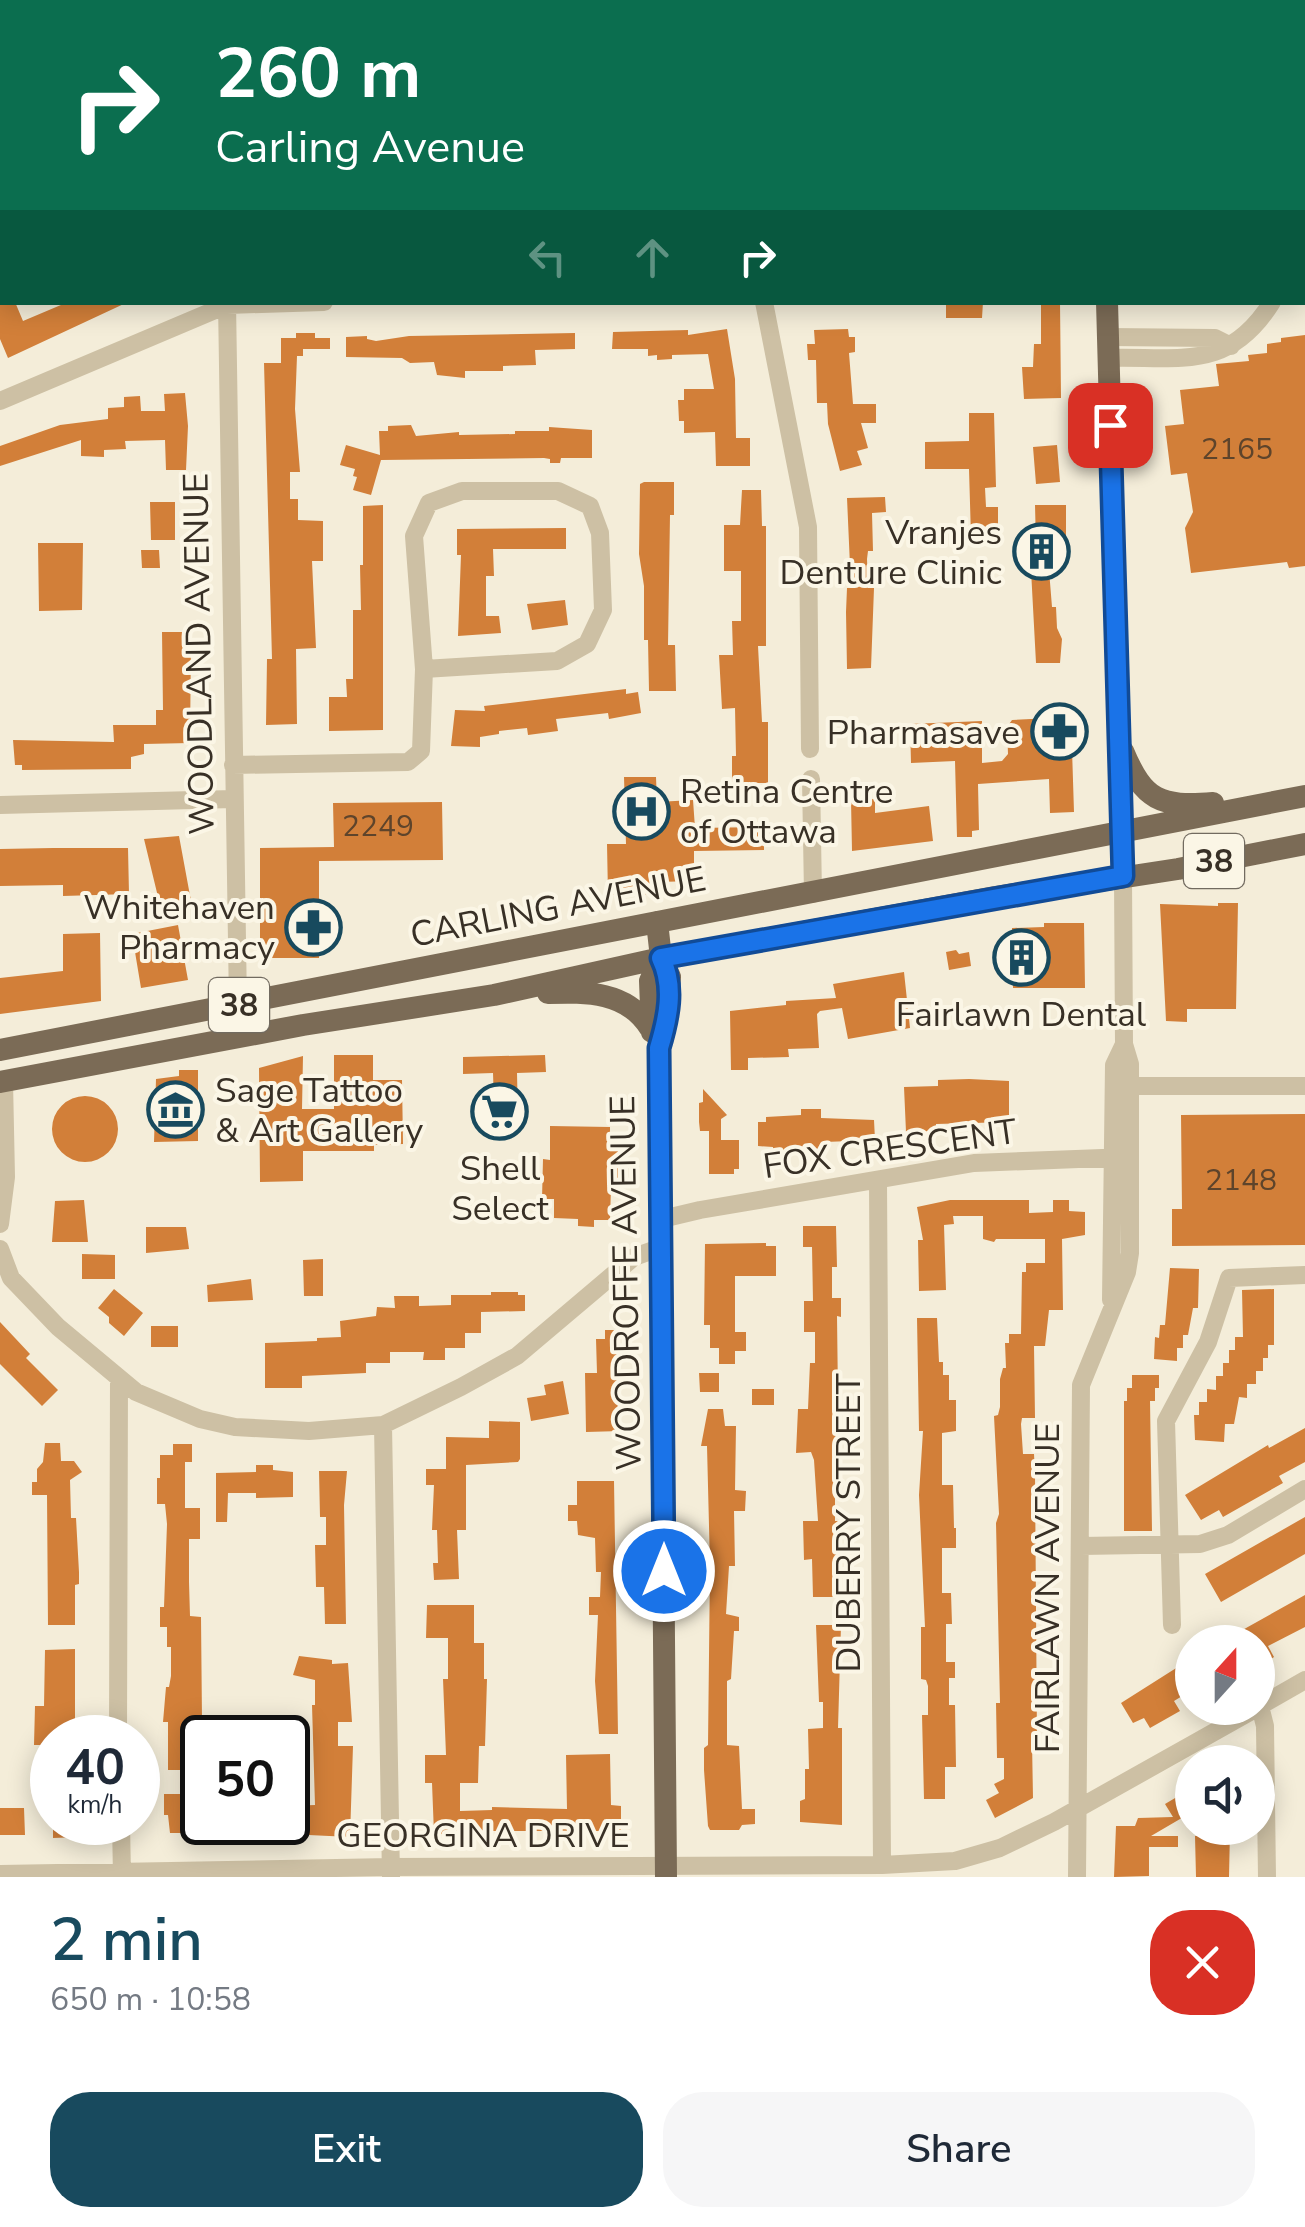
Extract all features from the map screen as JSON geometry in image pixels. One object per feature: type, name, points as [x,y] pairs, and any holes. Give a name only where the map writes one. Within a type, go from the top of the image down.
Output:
[{"type":"main road","points":[[1107,305],[1123,876]]},
{"type":"main road","points":[[1119,743],[1141,787],[1165,802],[1186,805],[1302,796]]},
{"type":"main road","name":"CARLING AVENUE","points":[[0,1050],[1302,796]]},
{"type":"main road","name":"CARLING AVENUE","points":[[2,1081],[494,994],[661,958],[1305,844]]},
{"type":"main road","name":"WOODROFFE AVENUE","points":[[657,922],[661,958],[670,977],[666,1025],[654,1038],[662,1220],[666,1872]]},
{"type":"main road","points":[[494,994],[607,996],[627,1003],[654,1038]]},
{"type":"street","points":[[0,401],[225,305]]},
{"type":"street","name":"WOODLAND AVENUE","points":[[227,305],[238,1005]]},
{"type":"street","points":[[765,305],[808,527],[810,749]]},
{"type":"street","points":[[1108,348],[1202,356],[1220,353],[1250,333],[1270,305]]},
{"type":"street","points":[[232,765],[408,762],[421,751],[424,669],[414,536],[429,504],[462,491],[558,491],[590,506],[600,533],[602,610],[586,644],[557,661],[424,669]]},
{"type":"street","points":[[811,780],[813,894]]},
{"type":"street","points":[[0,805],[233,799]]},
{"type":"street","name":"FAIRLAWN AVENUE","points":[[1077,1877],[1082,1386],[1129,1265],[1120,1158],[1121,1086],[1130,1064],[1124,1044],[1123,876]]},
{"type":"street","points":[[0,1224],[6,1177],[2,1081]]},
{"type":"street","points":[[1121,1086],[1305,1086]]},
{"type":"street","name":"FOX CRESCENT","points":[[662,1220],[974,1162],[1120,1158]]},
{"type":"street","name":"DUBERRY STREET","points":[[878,1181],[882,1865]]},
{"type":"street","points":[[0,1249],[12,1278],[58,1327],[136,1392],[200,1419],[234,1427],[309,1432],[383,1425],[517,1356],[634,1256],[662,1247]]},
{"type":"street","points":[[1172,1625],[1166,1422],[1208,1342],[1225,1284],[1234,1276],[1305,1275]]},
{"type":"street","points":[[118,1715],[119,1379]]},
{"type":"street","points":[[383,1425],[391,1872]]},
{"type":"street","points":[[1081,1546],[1200,1544],[1228,1535],[1305,1489]]},
{"type":"street","name":"GEORGINA DRIVE","points":[[1275,1697],[1305,1680]]},
{"type":"street","name":"GEORGINA DRIVE","points":[[0,1874],[666,1872],[955,1861],[1000,1848],[1225,1725]]},
{"type":"street","points":[[1265,1725],[1266,1877]]},
{"type":"street","points":[[121,1845],[122,1875]]},
{"type":"building","points":[[0,305],[16,305],[23,321],[61,305],[122,305],[8,358],[0,339]]},
{"type":"building","points":[[946,305],[983,305],[982,318],[946,318]]},
{"type":"building","points":[[1041,305],[1060,305],[1061,398],[1024,399],[1022,367],[1033,367],[1034,344],[1041,344]]},
{"type":"building","points":[[727,329],[735,379],[736,438],[750,438],[750,466],[716,466],[715,432],[684,433],[684,421],[679,421],[678,400],[684,400],[684,389],[714,389],[708,354],[672,355],[672,359],[657,360],[657,355],[648,356],[648,349],[612,349],[613,332],[688,330],[688,335]]},
{"type":"building","points":[[848,329],[849,337],[855,337],[855,352],[849,353],[853,404],[876,404],[876,423],[861,423],[868,448],[857,451],[862,465],[840,471],[827,403],[817,403],[816,360],[808,360],[807,344],[815,344],[814,330]]},
{"type":"building","points":[[296,333],[330,338],[330,349],[303,349],[303,356],[297,356],[295,409],[300,472],[290,472],[290,499],[298,499],[298,520],[323,521],[323,561],[312,561],[316,648],[296,649],[297,724],[266,725],[267,659],[272,659],[264,363],[281,363],[281,338],[296,338]]},
{"type":"building","points":[[575,333],[575,349],[535,350],[536,365],[503,366],[503,371],[465,371],[465,378],[437,375],[434,362],[346,357],[346,337],[367,336],[376,341],[409,336]]},
{"type":"building","points":[[1305,335],[1305,566],[1289,568],[1287,562],[1191,573],[1185,528],[1193,512],[1187,473],[1171,475],[1165,426],[1184,424],[1180,390],[1219,386],[1216,364],[1249,361],[1248,355],[1267,353],[1267,344]]},
{"type":"building","points":[[185,393],[186,470],[166,470],[165,440],[125,441],[126,449],[104,450],[104,457],[81,456],[81,440],[0,466],[0,446],[60,425],[108,419],[108,408],[124,407],[124,397],[140,396],[141,411],[165,411],[164,394]]},
{"type":"building","points":[[969,413],[994,413],[996,487],[985,488],[986,507],[998,507],[998,537],[971,537],[969,469],[925,469],[925,442],[969,441]]},
{"type":"building","points":[[411,425],[416,436],[459,432],[515,434],[549,431],[549,427],[592,430],[592,458],[561,458],[560,463],[544,458],[381,460],[371,495],[353,490],[355,469],[340,465],[346,445],[380,455],[379,431],[388,431],[388,426]]},
{"type":"building","points":[[1057,445],[1060,482],[1036,484],[1033,447]]},
{"type":"building","points":[[674,482],[668,645],[675,645],[676,691],[649,691],[639,554],[640,484]]},
{"type":"building","points":[[742,490],[761,490],[762,526],[766,526],[766,646],[758,646],[762,722],[768,722],[768,783],[732,783],[735,708],[722,709],[719,655],[733,655],[732,621],[741,621],[741,571],[724,571],[724,525],[740,525]]},
{"type":"building","points":[[885,497],[886,512],[872,513],[873,551],[868,551],[867,559],[868,588],[874,588],[871,668],[847,669],[847,588],[851,588],[847,498]]},
{"type":"building","points":[[150,502],[175,502],[175,540],[151,540]]},
{"type":"building","points":[[383,505],[383,730],[329,731],[329,697],[347,697],[346,679],[353,679],[353,610],[361,610],[363,506]]},
{"type":"building","points":[[1035,505],[1066,505],[1066,539],[1058,539],[1058,571],[1049,570],[1052,607],[1056,607],[1062,639],[1060,663],[1036,663],[1031,570],[1029,559],[1024,559],[1024,545],[1036,545]]},
{"type":"building","points":[[566,528],[566,549],[493,549],[494,576],[486,576],[486,616],[499,616],[501,633],[458,636],[461,555],[457,555],[457,529]]},
{"type":"building","points":[[38,543],[83,543],[82,610],[39,611]]},
{"type":"building","points":[[141,550],[159,550],[160,568],[142,568]]},
{"type":"building","points":[[565,600],[568,625],[532,630],[527,604]]},
{"type":"building","points":[[162,632],[186,632],[186,640],[191,639],[190,743],[144,744],[144,754],[131,757],[131,769],[22,770],[22,765],[15,765],[13,740],[114,742],[113,725],[156,725],[156,710],[163,710]]},
{"type":"building","points":[[626,689],[626,694],[638,692],[641,713],[609,719],[608,713],[556,719],[558,731],[528,735],[527,728],[499,731],[480,737],[480,747],[451,746],[455,710],[485,711],[484,706]]},
{"type":"building","points":[[1071,717],[1074,812],[1050,813],[1049,779],[978,784],[979,830],[972,831],[972,837],[957,837],[955,761],[911,763],[910,724],[982,721],[982,763],[1002,761],[1008,754],[1007,727],[1012,720]]},
{"type":"building","points":[[624,777],[656,777],[657,802],[693,800],[695,828],[764,827],[764,850],[694,851],[694,881],[659,882],[660,894],[608,895],[607,844],[626,844]]},
{"type":"building","points":[[875,799],[875,813],[929,806],[933,841],[852,851],[851,800]]},
{"type":"building","points":[[442,802],[443,860],[319,861],[319,958],[260,958],[260,848],[334,847],[333,803]]},
{"type":"building","points":[[179,836],[191,901],[159,901],[144,839]]},
{"type":"building","points":[[128,848],[129,894],[63,896],[63,885],[0,886],[0,849]]},
{"type":"building","points":[[1238,903],[1236,1009],[1187,1009],[1187,1022],[1166,1021],[1160,904]]},
{"type":"building","points":[[1044,923],[1084,923],[1085,988],[1013,988],[1012,928],[1044,927]]},
{"type":"building","points":[[178,925],[188,980],[141,988],[132,934]]},
{"type":"building","points":[[100,933],[101,1001],[0,1014],[0,978],[63,971],[63,934]]},
{"type":"building","points":[[956,950],[959,954],[969,952],[971,966],[949,970],[946,952]]},
{"type":"building","points":[[904,972],[910,1028],[848,1039],[842,1008],[820,1011],[819,1048],[788,1049],[789,1057],[748,1058],[748,1070],[731,1070],[730,1011],[786,1005],[786,1001],[836,998],[833,984]]},
{"type":"building","points":[[334,1055],[373,1055],[373,1080],[402,1080],[403,1144],[374,1145],[374,1151],[303,1151],[303,1181],[260,1182],[259,1068],[303,1056],[302,1109],[334,1109]]},
{"type":"building","points":[[545,1055],[546,1072],[517,1073],[518,1120],[483,1122],[483,1104],[494,1103],[493,1073],[463,1074],[463,1057]]},
{"type":"building","name":"Sage Tattoo & Art Gallery","points":[[179,1070],[198,1070],[198,1141],[154,1142],[156,1079],[179,1076]]},
{"type":"building","points":[[938,1080],[1009,1081],[1009,1122],[936,1124],[936,1131],[906,1132],[904,1087],[938,1086]]},
{"type":"building","points":[[703,1089],[727,1115],[721,1119],[721,1140],[739,1140],[739,1169],[734,1169],[734,1174],[709,1174],[709,1131],[700,1131],[699,1122]]},
{"type":"building","points":[[85,1096],[98,1098],[108,1106],[116,1116],[116,1142],[108,1152],[98,1160],[85,1162],[72,1160],[62,1152],[54,1142],[52,1129],[54,1116],[62,1106],[72,1098]]},
{"type":"building","points":[[801,1109],[821,1109],[821,1118],[874,1120],[875,1140],[825,1142],[825,1150],[790,1150],[790,1157],[773,1157],[773,1147],[758,1146],[758,1122],[766,1122],[766,1117],[801,1115]]},
{"type":"building","points":[[1305,1114],[1305,1245],[1172,1246],[1172,1209],[1182,1209],[1181,1115]]},
{"type":"building","points":[[550,1126],[610,1127],[610,1150],[618,1150],[618,1187],[611,1187],[610,1220],[594,1220],[594,1227],[578,1226],[578,1219],[554,1218],[554,1199],[542,1199],[543,1159],[550,1160]]},
{"type":"building","points":[[84,1200],[88,1242],[52,1242],[55,1201]]},
{"type":"building","points":[[950,1200],[1029,1200],[1029,1213],[1053,1212],[1053,1200],[1069,1200],[1069,1211],[1085,1212],[1085,1235],[1062,1239],[1063,1310],[1049,1310],[1045,1346],[1034,1346],[1035,1418],[1022,1418],[1021,1424],[1023,1454],[1034,1454],[1035,1474],[1037,1741],[1032,1741],[1033,1798],[995,1818],[986,1800],[999,1793],[994,1784],[1004,1779],[1004,1758],[997,1758],[999,1514],[994,1416],[1000,1407],[1000,1379],[1006,1368],[1005,1343],[1009,1343],[1009,1334],[1021,1334],[1022,1272],[1026,1272],[1026,1263],[1045,1263],[1045,1239],[994,1242],[983,1239],[983,1216],[953,1216],[954,1224],[944,1225],[946,1290],[919,1291],[918,1240],[923,1240],[917,1207]]},
{"type":"building","points":[[803,1226],[836,1226],[837,1267],[832,1267],[832,1298],[841,1298],[841,1317],[837,1316],[839,1478],[835,1478],[840,1597],[813,1597],[812,1559],[804,1560],[803,1521],[818,1521],[814,1460],[811,1452],[796,1453],[798,1409],[808,1409],[810,1363],[815,1363],[815,1332],[804,1332],[804,1301],[813,1301],[812,1247],[803,1247]]},
{"type":"building","points":[[146,1227],[186,1227],[189,1249],[146,1253]]},
{"type":"building","points":[[705,1244],[776,1246],[776,1276],[735,1276],[735,1332],[746,1332],[746,1351],[735,1351],[735,1364],[719,1364],[719,1348],[710,1348],[710,1325],[704,1325]]},
{"type":"building","points":[[82,1254],[115,1255],[115,1279],[82,1279]]},
{"type":"building","points":[[323,1259],[323,1296],[304,1296],[303,1260]]},
{"type":"building","points":[[1170,1268],[1199,1269],[1198,1308],[1193,1308],[1188,1335],[1183,1335],[1183,1348],[1177,1348],[1177,1361],[1154,1359],[1155,1337],[1159,1338],[1160,1325],[1165,1325]]},
{"type":"building","points":[[251,1279],[253,1300],[208,1302],[207,1285]]},
{"type":"building","points":[[114,1289],[143,1313],[124,1336],[98,1308]]},
{"type":"building","points":[[1274,1289],[1274,1345],[1268,1345],[1263,1371],[1256,1371],[1256,1384],[1247,1384],[1247,1398],[1239,1397],[1234,1424],[1225,1424],[1224,1442],[1195,1440],[1194,1415],[1199,1415],[1199,1402],[1207,1402],[1207,1389],[1216,1390],[1216,1376],[1223,1376],[1229,1350],[1235,1350],[1235,1337],[1243,1337],[1242,1290]]},
{"type":"building","points":[[451,1295],[525,1295],[525,1311],[481,1312],[481,1333],[465,1333],[465,1348],[445,1348],[445,1360],[423,1360],[424,1352],[390,1352],[390,1363],[366,1363],[366,1373],[302,1376],[302,1388],[265,1388],[265,1343],[341,1337],[340,1321],[376,1316],[377,1307],[395,1308],[394,1296],[419,1296],[419,1306],[451,1305]]},
{"type":"building","points":[[917,1318],[937,1318],[939,1362],[943,1362],[943,1375],[949,1375],[949,1400],[956,1400],[956,1431],[942,1433],[942,1485],[953,1485],[956,1528],[956,1548],[942,1548],[942,1593],[951,1593],[952,1624],[946,1624],[946,1662],[955,1662],[955,1678],[949,1678],[949,1705],[955,1705],[956,1767],[945,1767],[945,1799],[924,1799],[922,1715],[928,1715],[928,1686],[921,1679],[921,1627],[925,1627],[919,1495],[923,1431],[919,1431]]},
{"type":"building","points":[[0,1322],[30,1354],[26,1358],[58,1390],[42,1406],[0,1364]]},
{"type":"building","points":[[151,1326],[178,1326],[178,1347],[151,1347]]},
{"type":"building","points":[[605,1330],[619,1330],[621,1431],[586,1432],[585,1373],[597,1373],[596,1339],[605,1339]]},
{"type":"building","points":[[699,1373],[719,1373],[719,1392],[700,1392]]},
{"type":"building","points":[[1132,1375],[1159,1375],[1155,1401],[1150,1401],[1152,1531],[1124,1531],[1124,1401],[1127,1388],[1132,1388]]},
{"type":"building","points":[[563,1381],[569,1414],[531,1421],[527,1398],[546,1395],[544,1385]]},
{"type":"building","points":[[752,1389],[774,1389],[774,1405],[752,1405]]},
{"type":"building","points":[[708,1409],[723,1409],[725,1426],[736,1426],[735,1490],[746,1491],[745,1511],[734,1511],[735,1566],[729,1566],[726,1614],[739,1617],[739,1631],[734,1631],[731,1679],[727,1681],[727,1745],[739,1746],[742,1809],[755,1809],[755,1824],[742,1825],[739,1830],[710,1830],[708,1826],[704,1748],[708,1745],[710,1566],[707,1446],[701,1446]]},
{"type":"building","points":[[489,1421],[520,1422],[520,1459],[466,1465],[466,1530],[457,1530],[459,1579],[434,1580],[433,1563],[438,1563],[437,1530],[432,1530],[434,1485],[426,1485],[426,1469],[446,1469],[446,1437],[489,1438]]},
{"type":"building","points":[[1305,1428],[1305,1462],[1279,1476],[1283,1483],[1223,1517],[1219,1510],[1201,1520],[1185,1495],[1268,1445],[1269,1448]]},
{"type":"building","points":[[45,1443],[60,1443],[61,1461],[74,1461],[82,1472],[70,1480],[79,1572],[79,1584],[75,1585],[75,1625],[48,1625],[47,1495],[32,1495],[32,1482],[37,1482]]},
{"type":"building","points":[[173,1444],[192,1444],[192,1462],[185,1462],[185,1508],[200,1508],[200,1539],[189,1539],[189,1582],[190,1616],[201,1617],[202,1715],[180,1715],[180,1770],[168,1770],[168,1722],[163,1722],[166,1687],[171,1676],[171,1647],[167,1647],[167,1627],[160,1627],[167,1524],[165,1504],[157,1504],[160,1455],[173,1455]]},
{"type":"building","points":[[256,1465],[273,1465],[273,1470],[293,1472],[293,1497],[256,1498],[256,1493],[228,1493],[227,1522],[216,1522],[216,1473],[256,1472]]},
{"type":"building","points":[[319,1471],[347,1471],[346,1624],[325,1624],[324,1587],[316,1587],[315,1545],[326,1545],[326,1517],[320,1517]]},
{"type":"building","points":[[577,1481],[614,1481],[618,1734],[599,1734],[595,1681],[598,1615],[589,1615],[589,1597],[600,1597],[601,1572],[596,1572],[595,1538],[578,1535],[577,1521],[568,1521],[568,1505],[577,1505]]},
{"type":"building","points":[[1305,1517],[1305,1554],[1221,1602],[1205,1574]]},
{"type":"building","points":[[1305,1595],[1305,1627],[1275,1642],[1275,1625],[1251,1625]]},
{"type":"building","points":[[427,1605],[474,1605],[474,1643],[484,1643],[485,1746],[479,1746],[478,1783],[460,1783],[460,1811],[492,1807],[567,1809],[566,1755],[610,1754],[611,1805],[621,1806],[621,1831],[434,1834],[432,1783],[425,1783],[425,1755],[446,1755],[443,1679],[448,1679],[448,1638],[426,1638]]},
{"type":"building","points":[[816,1625],[841,1625],[838,1728],[842,1728],[842,1825],[800,1822],[805,1769],[809,1769],[808,1729],[823,1728]]},
{"type":"building","points":[[75,1649],[75,1715],[35,1715],[35,1706],[44,1706],[45,1650]]},
{"type":"building","points":[[299,1656],[332,1660],[332,1664],[348,1663],[352,1722],[338,1722],[338,1746],[353,1746],[350,1837],[310,1835],[310,1805],[315,1805],[315,1680],[293,1675]]},
{"type":"building","points":[[1175,1669],[1175,1714],[1150,1728],[1144,1718],[1133,1723],[1121,1703]]},
{"type":"building","points":[[164,1794],[180,1794],[180,1833],[170,1833],[168,1815],[164,1815]]},
{"type":"building","points":[[1175,1798],[1175,1822],[1151,1836],[1175,1836],[1178,1847],[1149,1847],[1149,1876],[1114,1877],[1116,1826],[1135,1826],[1138,1818],[1173,1817],[1165,1804]]},
{"type":"building","points":[[0,1808],[24,1808],[25,1835],[0,1835]]},
{"type":"building","points":[[1195,1845],[1230,1845],[1229,1877],[1196,1877]]},
{"type":"place","name":"Vranjes Denture Clinic","points":[[1041,552]]},
{"type":"place","name":"Pharmasave","points":[[1059,732]]},
{"type":"place","name":"Retina Centre of Ottawa","points":[[641,811]]},
{"type":"place","name":"Whitehaven Pharmacy","points":[[314,927]]},
{"type":"place","name":"Fairlawn Dental","points":[[1021,958]]},
{"type":"place","name":"Sage Tattoo & Art Gallery","points":[[176,1110]]},
{"type":"place","name":"Shell Select","points":[[500,1112]]},
{"type":"route","points":[[664,1571],[659,1048],[666,1025],[670,977],[661,958],[1123,876],[1110,425]]}]
